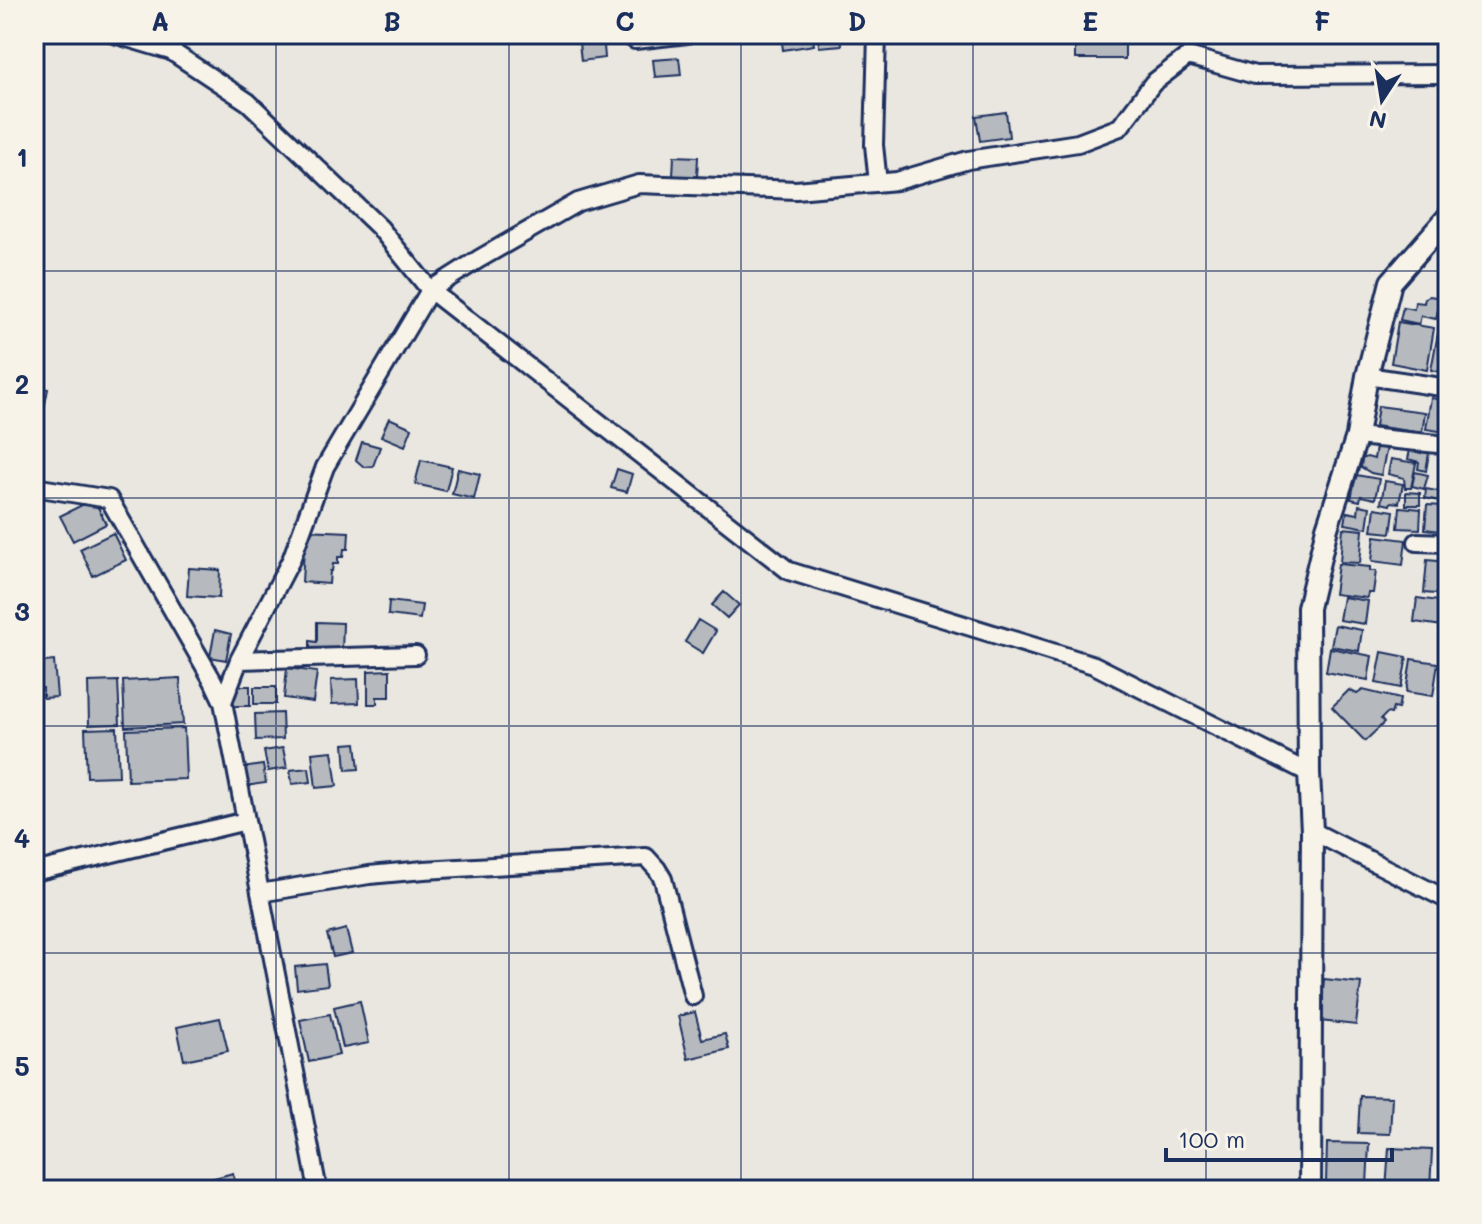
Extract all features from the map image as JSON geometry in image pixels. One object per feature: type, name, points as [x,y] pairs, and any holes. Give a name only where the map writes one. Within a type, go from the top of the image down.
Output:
[{"type":"street","points":[[114,34],[171,51],[248,102],[380,228],[430,290],[789,571],[1094,665],[1309,773]]},
{"type":"street","points":[[627,34],[635,40],[688,34]]},
{"type":"street","points":[[877,34],[874,145],[878,183]]},
{"type":"street","points":[[223,702],[239,660],[291,560],[325,467],[430,290],[578,202],[639,184],[796,190],[897,181],[968,160],[1078,143],[1120,127],[1153,83],[1188,56],[1255,75],[1448,74]]},
{"type":"street","points":[[1310,1190],[1312,831],[1308,608],[1327,528],[1357,436],[1367,376],[1391,282],[1448,217]]},
{"type":"street","points":[[1367,376],[1448,388]]},
{"type":"street","points":[[1357,436],[1448,445]]},
{"type":"street","points":[[34,487],[109,499],[223,702],[318,1190]]},
{"type":"street","points":[[1417,542],[1448,543]]},
{"type":"street","points":[[239,660],[416,655]]},
{"type":"street","points":[[34,872],[246,821]]},
{"type":"street","points":[[1312,831],[1448,900]]},
{"type":"street","points":[[260,893],[383,873],[646,857],[663,879],[693,996]]},
{"type":"building","points":[[578,34],[603,34],[605,58],[581,61]]},
{"type":"building","points":[[781,34],[812,34],[814,45],[783,50]]},
{"type":"building","points":[[818,34],[841,34],[842,45],[819,47]]},
{"type":"building","points":[[1075,34],[1125,34],[1125,59],[1075,59]]},
{"type":"building","points":[[679,58],[681,75],[655,77],[653,60]]},
{"type":"building","points":[[1006,112],[1009,137],[980,141],[976,116]]},
{"type":"building","points":[[674,156],[698,157],[697,177],[673,176]]},
{"type":"building","points":[[1429,296],[1440,301],[1436,319],[1421,316],[1419,324],[1400,320],[1403,307],[1414,309],[1415,302],[1424,303]]},
{"type":"building","points":[[1398,322],[1434,328],[1427,370],[1391,363]]},
{"type":"building","points":[[1438,333],[1448,335],[1448,374],[1431,370]]},
{"type":"building","points":[[34,386],[48,389],[42,419],[34,418]]},
{"type":"building","points":[[1431,398],[1448,401],[1446,432],[1426,429]]},
{"type":"building","points":[[1378,406],[1425,412],[1422,433],[1375,426]]},
{"type":"building","points":[[389,418],[412,428],[405,446],[381,436]]},
{"type":"building","points":[[1377,441],[1388,443],[1381,475],[1361,467],[1362,459],[1374,459]]},
{"type":"building","points":[[362,442],[380,447],[373,466],[364,467],[356,460]]},
{"type":"building","points":[[1422,446],[1430,447],[1426,471],[1418,469],[1419,462],[1408,459],[1410,450],[1421,453]]},
{"type":"building","points":[[1391,459],[1416,463],[1411,488],[1405,488],[1404,478],[1388,474]]},
{"type":"building","points":[[421,460],[452,467],[446,491],[415,484]]},
{"type":"building","points":[[458,469],[480,474],[474,499],[452,494]]},
{"type":"building","points":[[617,469],[632,474],[627,492],[611,488]]},
{"type":"building","points":[[1415,472],[1428,475],[1424,489],[1412,486]]},
{"type":"building","points":[[1356,475],[1379,479],[1375,499],[1361,496],[1360,501],[1351,499]]},
{"type":"building","points":[[1385,481],[1403,484],[1399,503],[1381,503]]},
{"type":"building","points":[[1426,489],[1442,492],[1440,501],[1425,498]]},
{"type":"building","points":[[1406,492],[1420,493],[1420,505],[1406,505]]},
{"type":"building","points":[[94,499],[106,524],[73,541],[60,516]]},
{"type":"building","points":[[1359,505],[1370,507],[1367,528],[1345,524],[1347,512],[1358,514]]},
{"type":"building","points":[[1427,505],[1443,506],[1440,531],[1425,529]]},
{"type":"building","points":[[1400,507],[1421,509],[1420,529],[1398,528]]},
{"type":"building","points":[[1375,508],[1394,511],[1391,533],[1372,531]]},
{"type":"building","points":[[1343,528],[1363,530],[1360,563],[1340,562]]},
{"type":"building","points":[[305,530],[349,532],[348,549],[344,549],[343,557],[338,557],[338,564],[333,564],[329,584],[302,582]]},
{"type":"building","points":[[113,533],[126,560],[93,576],[80,549]]},
{"type":"building","points":[[1375,536],[1406,540],[1403,565],[1372,561]]},
{"type":"building","points":[[1427,560],[1448,562],[1447,595],[1424,593]]},
{"type":"building","points":[[1338,564],[1370,567],[1370,571],[1376,571],[1373,593],[1368,593],[1367,598],[1334,594]]},
{"type":"building","points":[[189,568],[220,570],[219,598],[187,596]]},
{"type":"building","points":[[724,592],[739,605],[727,618],[712,605]]},
{"type":"building","points":[[1343,597],[1368,601],[1365,624],[1339,620]]},
{"type":"building","points":[[1417,598],[1446,602],[1443,626],[1414,622]]},
{"type":"building","points":[[389,601],[422,605],[420,619],[388,615]]},
{"type":"building","points":[[698,620],[716,631],[703,653],[685,642]]},
{"type":"building","points":[[317,622],[343,623],[342,653],[310,651],[310,641],[317,642]]},
{"type":"building","points":[[1335,625],[1362,630],[1359,651],[1331,646]]},
{"type":"building","points":[[215,630],[231,634],[226,660],[210,657]]},
{"type":"building","points":[[1330,648],[1372,656],[1368,680],[1326,672]]},
{"type":"building","points":[[1382,652],[1407,657],[1401,688],[1376,683]]},
{"type":"building","points":[[1411,659],[1438,663],[1433,696],[1406,692]]},
{"type":"building","points":[[54,661],[57,697],[43,698],[43,688],[34,688],[34,663]]},
{"type":"building","points":[[287,668],[317,672],[313,702],[284,698]]},
{"type":"building","points":[[390,670],[390,697],[377,697],[377,704],[368,704],[368,671]]},
{"type":"building","points":[[180,678],[183,724],[125,727],[123,681]]},
{"type":"building","points":[[358,679],[359,703],[332,704],[331,680]]},
{"type":"building","points":[[118,681],[120,724],[89,725],[88,682]]},
{"type":"building","points":[[233,686],[250,686],[250,706],[234,706]]},
{"type":"building","points":[[254,687],[276,687],[276,704],[254,704]]},
{"type":"building","points":[[1349,690],[1357,694],[1363,690],[1400,699],[1398,709],[1393,708],[1391,714],[1387,713],[1381,719],[1384,723],[1365,741],[1332,707]]},
{"type":"building","points":[[282,713],[283,739],[256,740],[255,714]]},
{"type":"building","points":[[117,728],[119,776],[87,777],[85,729]]},
{"type":"building","points":[[184,728],[186,779],[128,781],[126,730]]},
{"type":"building","points":[[356,743],[359,769],[346,770],[344,744]]},
{"type":"building","points":[[283,748],[287,768],[268,771],[264,751]]},
{"type":"building","points":[[332,751],[337,786],[316,788],[312,753]]},
{"type":"building","points":[[263,765],[266,783],[244,786],[242,768]]},
{"type":"building","points":[[309,768],[311,782],[292,784],[290,770]]},
{"type":"building","points":[[346,929],[352,953],[333,957],[327,934]]},
{"type":"building","points":[[325,964],[328,985],[297,989],[295,967]]},
{"type":"building","points":[[1324,979],[1361,983],[1356,1025],[1320,1021]]},
{"type":"building","points":[[360,1001],[369,1043],[343,1048],[334,1007]]},
{"type":"building","points":[[695,1012],[702,1039],[725,1034],[729,1049],[688,1059],[678,1016]]},
{"type":"building","points":[[330,1014],[339,1055],[309,1062],[300,1020]]},
{"type":"building","points":[[220,1018],[228,1051],[184,1060],[177,1027]]},
{"type":"building","points":[[1360,1096],[1392,1097],[1390,1134],[1358,1133]]},
{"type":"building","points":[[1327,1143],[1369,1144],[1367,1185],[1326,1183]]},
{"type":"building","points":[[1389,1148],[1432,1150],[1430,1190],[1386,1190]]},
{"type":"building","points":[[233,1173],[237,1189],[210,1190],[207,1180]]}]
